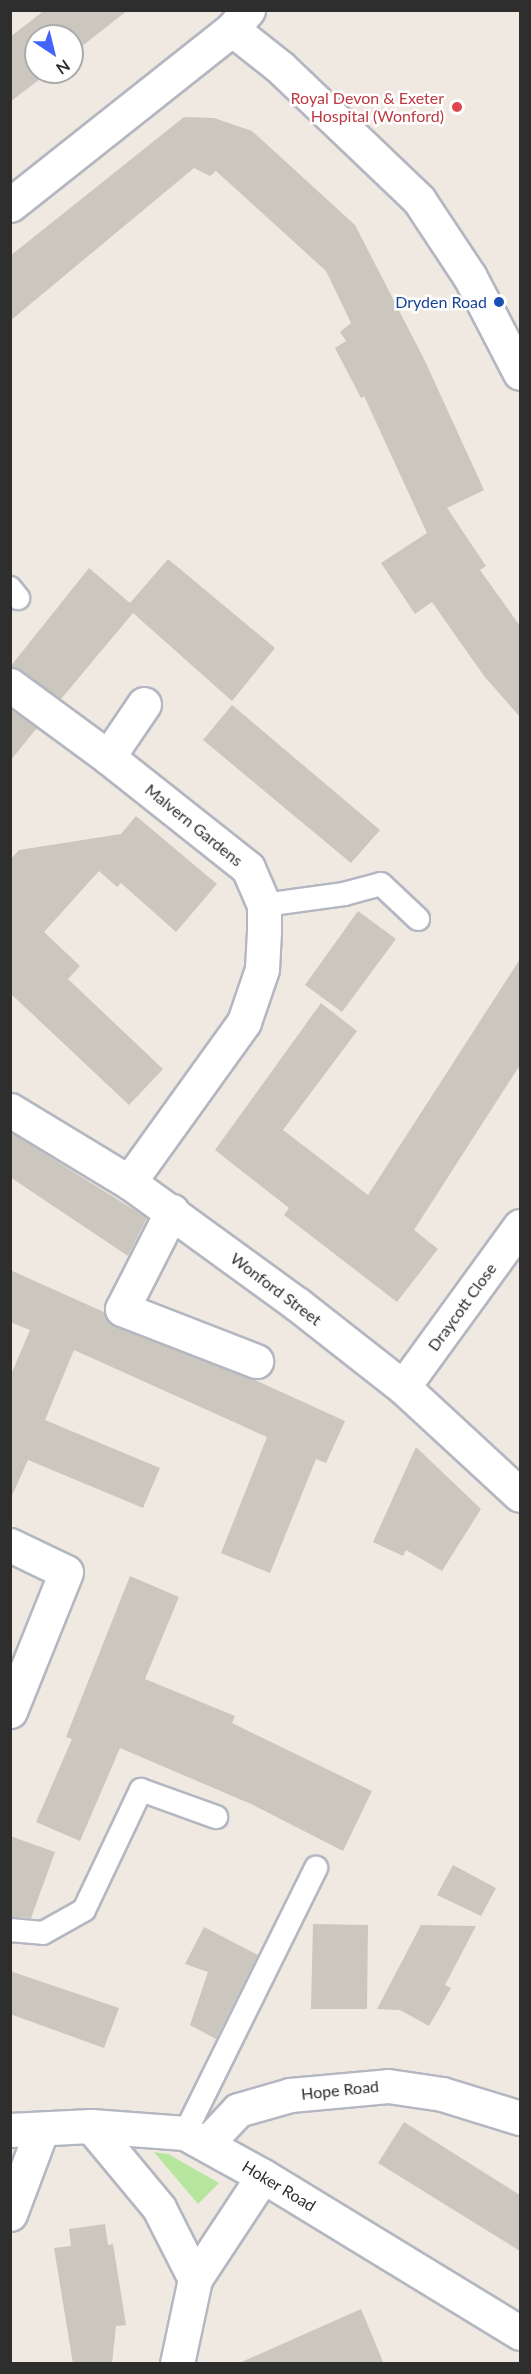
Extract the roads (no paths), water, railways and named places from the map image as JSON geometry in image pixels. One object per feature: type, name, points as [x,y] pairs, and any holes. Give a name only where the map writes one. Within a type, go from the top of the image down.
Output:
[{"type":"street","points":[[10,205],[240,20],[280,67],[419,200],[470,277],[520,373]]},
{"type":"street","name":"Malvern Gardens","points":[[10,685],[234,854],[248,868],[264,905],[262,969],[244,1022],[129,1182]]},
{"type":"street","points":[[108,757],[144,704]]},
{"type":"street","name":"Wonford Street","points":[[10,1110],[129,1182],[172,1211],[402,1388],[520,1495]]},
{"type":"street","points":[[172,1211],[122,1309],[256,1361]]},
{"type":"street","name":"Draycott Close","points":[[402,1388],[520,1226]]},
{"type":"street","points":[[10,1545],[66,1572],[10,1711]]},
{"type":"street","name":"Hope Road","points":[[196,2138],[238,2110],[290,2095],[388,2086],[442,2094],[520,2118]]},
{"type":"street","points":[[91,2126],[159,2208],[195,2279]]},
{"type":"street","name":"Hoker Road","points":[[26,2129],[91,2126],[196,2138],[263,2176],[520,2333]]},
{"type":"street","points":[[10,2214],[26,2129]]},
{"type":"street","points":[[177,2364],[195,2279],[263,2176]]},
{"type":"lane","points":[[264,905],[344,894],[381,884],[418,919]]},
{"type":"lane","points":[[10,1930],[43,1933],[84,1910],[141,1790],[216,1817]]},
{"type":"lane","points":[[196,2138],[316,1868]]},
{"type":"place","name":"Royal Devon & Exeter Hospital (Wonford)","points":[[457,107]]},
{"type":"place","name":"Dryden Road","points":[[499,302]]}]
